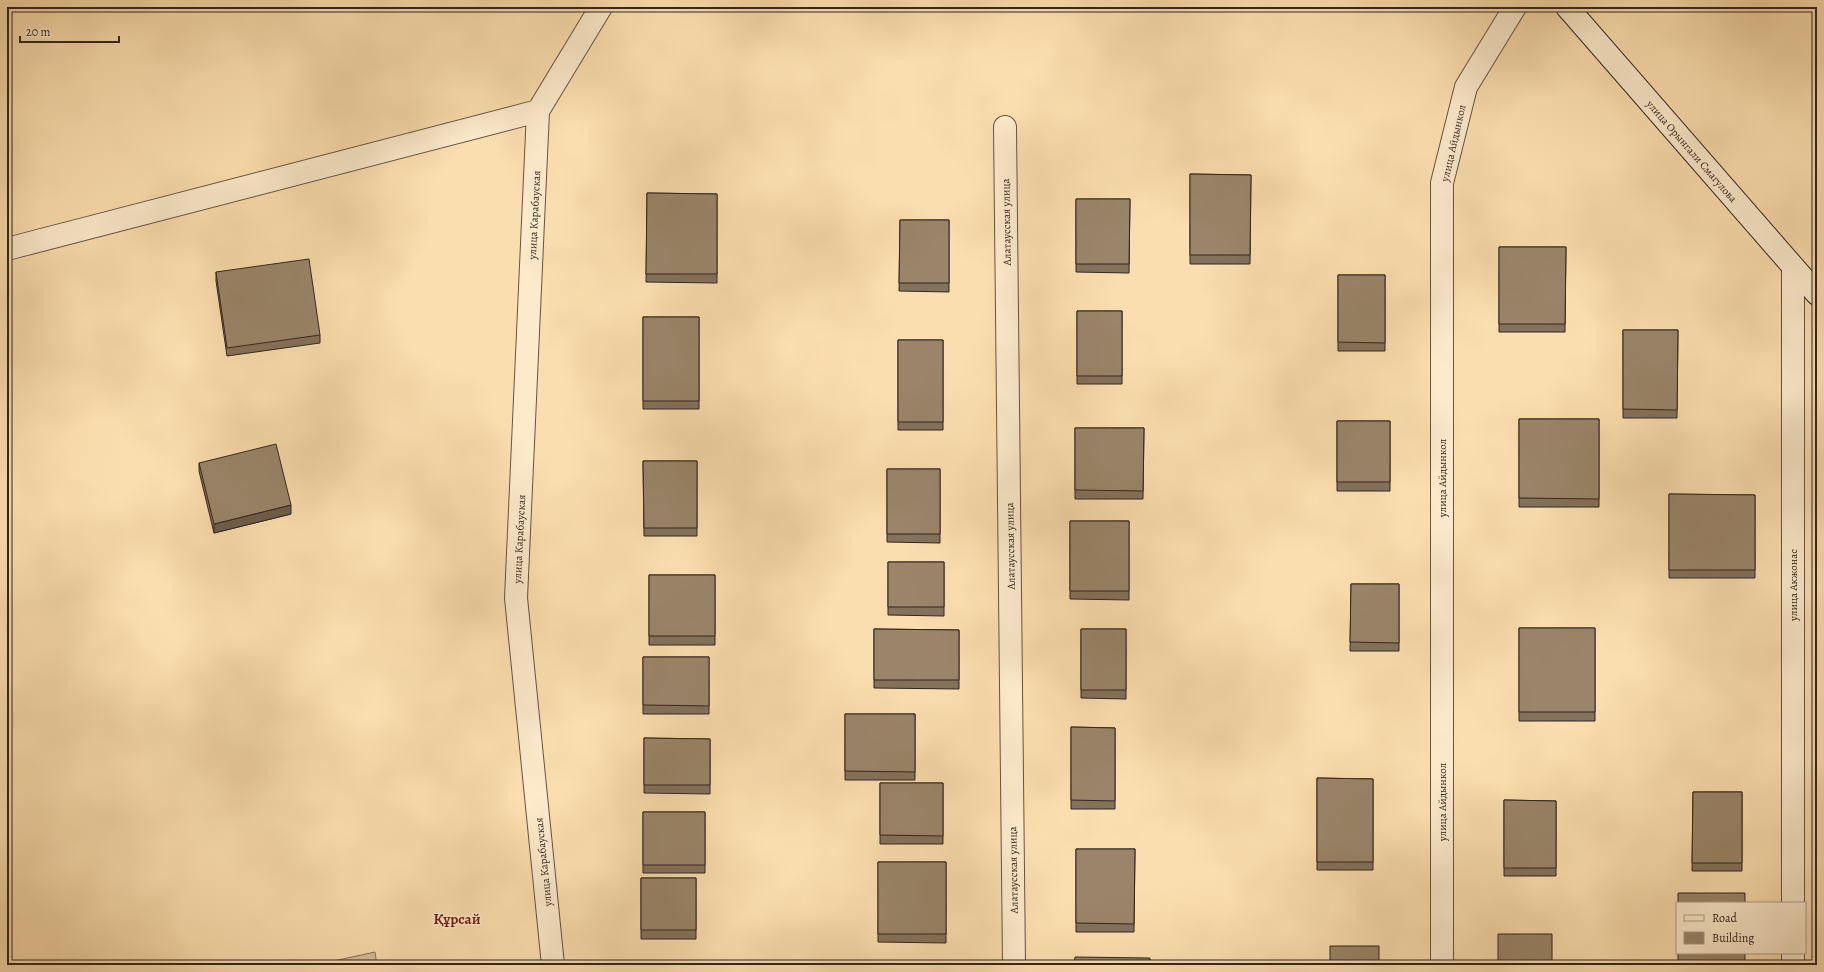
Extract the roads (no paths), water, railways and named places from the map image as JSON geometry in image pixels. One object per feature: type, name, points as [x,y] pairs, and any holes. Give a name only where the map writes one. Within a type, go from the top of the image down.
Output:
[{"type":"street","points":[[7,249],[538,111],[601,7]]},
{"type":"street","name":"улица Айдынкол","points":[[1442,965],[1442,183],[1466,87],[1515,7]]},
{"type":"street","name":"улица Орынгали Смагулова","points":[[1567,7],[1817,294]]},
{"type":"street","name":"улица Карабауская","points":[[538,111],[516,598],[553,965]]},
{"type":"street","name":"Алатаусская улица","points":[[1005,127],[1014,965]]},
{"type":"street","name":"улица Акжонас","points":[[1793,267],[1793,902]]},
{"type":"street","points":[[1793,954],[1793,965]]},
{"type":"district","name":"Құрсай","points":[[457,919]]}]
